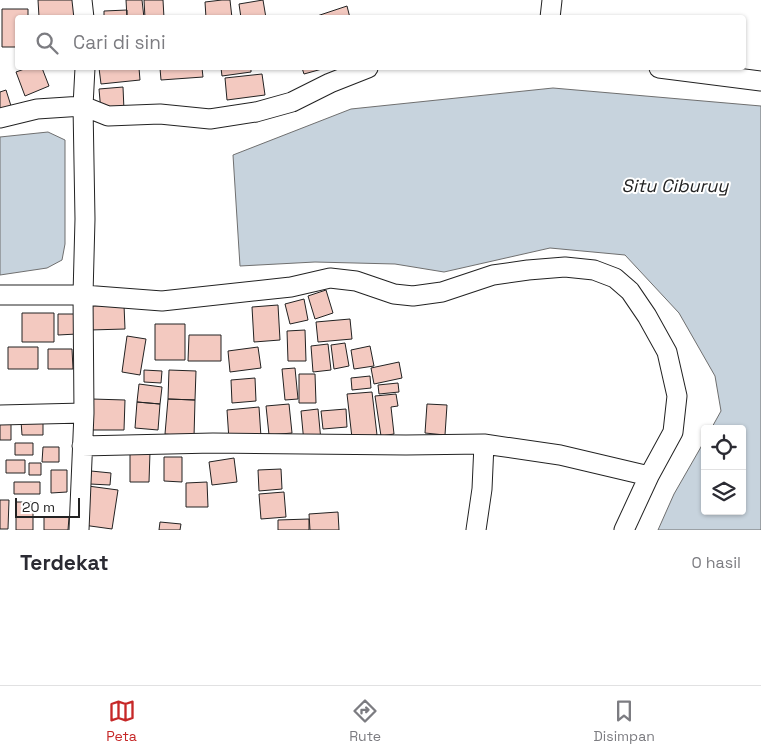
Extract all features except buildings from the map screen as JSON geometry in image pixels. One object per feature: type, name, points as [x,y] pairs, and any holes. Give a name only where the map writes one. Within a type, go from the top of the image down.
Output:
[{"type":"street","points":[[82,0],[84,15]]},
{"type":"street","points":[[550,15],[552,0]]},
{"type":"street","points":[[79,530],[84,413],[83,295],[85,219],[83,106],[85,70]]},
{"type":"street","points":[[0,118],[37,109],[83,106],[108,116],[160,114],[210,119],[256,112],[292,102],[330,83],[363,70]]},
{"type":"street","points":[[675,70],[761,81]]},
{"type":"street","points":[[0,295],[83,295],[162,301],[290,287],[330,278],[356,281],[394,294],[413,296],[442,292],[493,275],[565,267],[594,270],[614,278],[630,291],[647,316],[667,352],[677,396],[673,432],[649,476],[624,530]]},
{"type":"street","points":[[0,415],[84,413]]},
{"type":"street","points":[[82,446],[213,443],[484,444],[560,455],[649,476]]},
{"type":"street","points":[[476,530],[482,489],[484,444]]},
{"type":"water","name":"Situ Ciburuy","points":[[553,88],[761,106],[761,530],[658,530],[674,494],[701,447],[701,515],[746,515],[746,425],[713,425],[721,411],[715,376],[679,313],[625,255],[550,248],[444,272],[395,264],[315,262],[240,266],[233,155],[351,109]]},
{"type":"water","points":[[48,132],[65,140],[65,244],[62,260],[47,268],[0,275],[0,137]]}]
